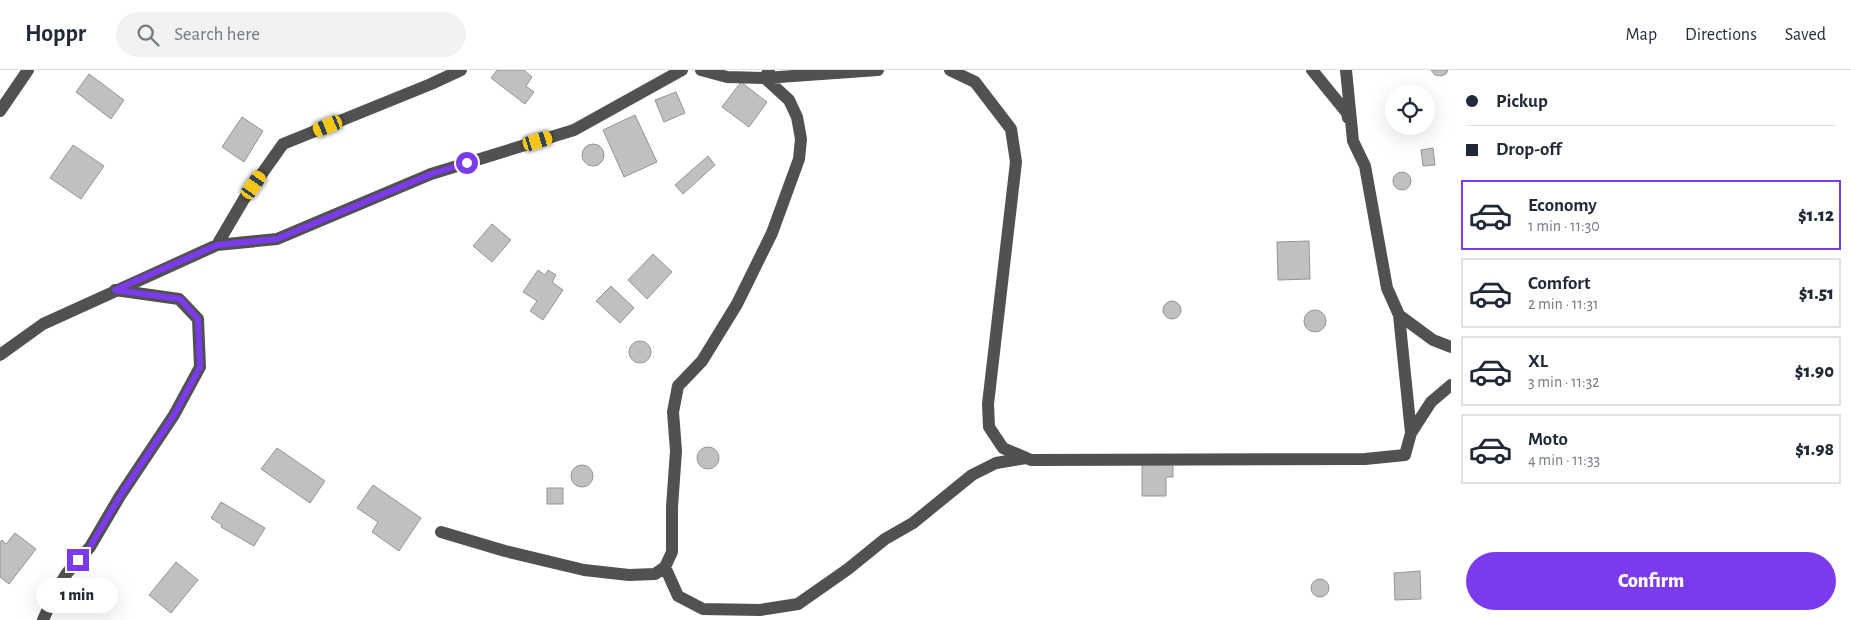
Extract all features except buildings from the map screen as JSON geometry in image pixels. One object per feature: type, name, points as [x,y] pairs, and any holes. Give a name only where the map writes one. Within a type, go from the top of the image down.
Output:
[{"type":"street","points":[[0,111],[28,70]]},
{"type":"street","points":[[217,245],[244,199],[283,144],[461,70]]},
{"type":"street","points":[[0,355],[43,324],[217,245],[277,239],[431,174],[574,130],[682,70]]},
{"type":"street","points":[[702,70],[727,77],[878,70]]},
{"type":"street","points":[[950,70],[975,82],[1012,129],[1016,162],[988,404],[989,427],[1002,448],[1031,460],[1365,459],[1406,455],[1411,432],[1399,315],[1387,288],[1365,166],[1353,141],[1347,113],[1312,70]]},
{"type":"street","points":[[1346,70],[1353,141]]},
{"type":"street","points":[[442,532],[505,551],[584,570],[629,575],[655,574],[665,567],[672,552],[672,507],[676,451],[673,412],[678,386],[702,361],[737,304],[772,233],[799,159],[801,139],[797,117],[789,100],[767,74]]},
{"type":"street","points":[[43,620],[67,573],[90,547],[120,496],[174,415],[200,367],[198,319],[180,299],[115,290]]},
{"type":"street","points":[[1399,315],[1433,340],[1451,347]]},
{"type":"street","points":[[1411,432],[1431,402],[1451,385]]},
{"type":"street","points":[[665,567],[678,596],[703,609],[760,610],[798,604],[848,569],[885,539],[913,523],[972,475],[996,463],[1026,458]]},
{"type":"route","points":[[78,560],[90,547],[120,496],[174,415],[200,367],[201,351],[198,319],[180,299],[115,290],[217,245],[277,239],[431,174],[467,163]]}]
